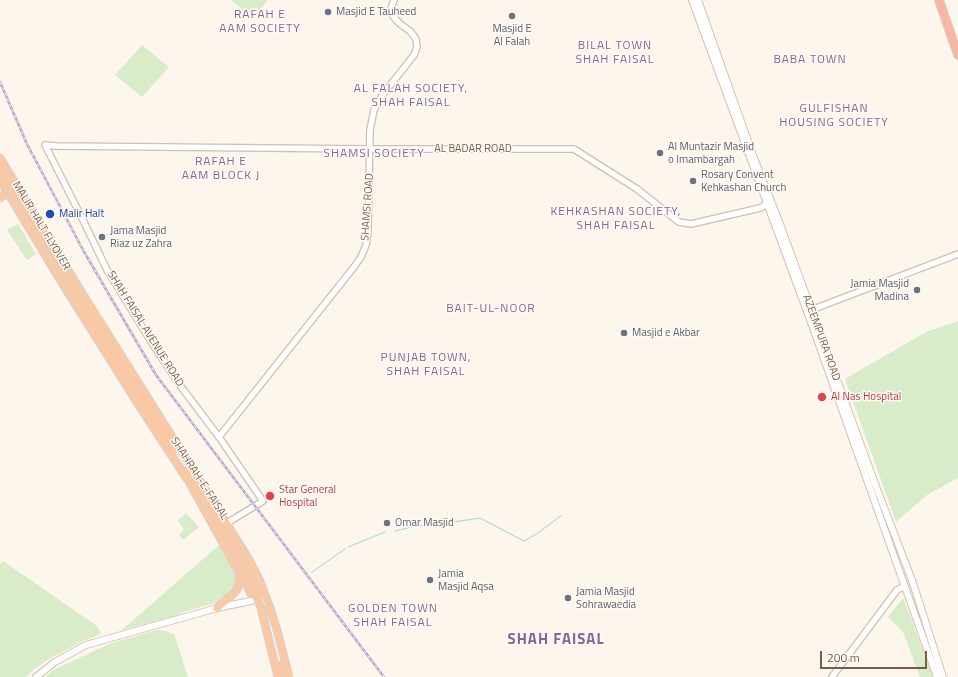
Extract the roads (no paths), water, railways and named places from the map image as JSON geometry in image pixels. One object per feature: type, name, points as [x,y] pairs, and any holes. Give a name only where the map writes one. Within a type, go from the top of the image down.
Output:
[{"type":"highway","points":[[939,0],[958,55]]},
{"type":"highway","points":[[945,0],[958,38]]},
{"type":"highway","name":"MALIR HALT FLYOVER","points":[[0,158],[80,295]]},
{"type":"highway","name":"MALIR HALT FLYOVER","points":[[0,169],[80,295]]},
{"type":"highway","points":[[0,198],[11,176]]},
{"type":"highway","points":[[1,181],[4,191],[20,212],[63,284],[187,479],[232,558],[239,572],[240,578],[238,588],[217,608]]},
{"type":"highway","points":[[20,212],[25,208],[30,207]]},
{"type":"highway","name":"SHAHRAH-E-FAISAL","points":[[80,295],[242,562],[261,608],[278,677]]},
{"type":"highway","name":"SHAHRAH-E-FAISAL","points":[[80,295],[248,558],[259,579],[278,630],[289,677]]},
{"type":"highway","points":[[185,468],[187,479]]},
{"type":"highway","points":[[232,558],[238,566],[250,593],[255,596],[260,594],[261,590],[248,558]]},
{"type":"highway","points":[[270,608],[284,677]]},
{"type":"highway","points":[[278,677],[281,670],[279,655]]},
{"type":"main road","name":"AZEEMPURA ROAD","points":[[692,0],[938,677]]},
{"type":"main road","name":"AZEEMPURA ROAD","points":[[698,0],[752,152],[913,583],[943,677]]},
{"type":"main road","points":[[36,677],[55,662],[86,645],[217,608],[260,599],[270,608]]},
{"type":"street","name":"SHAMSI ROAD","points":[[219,437],[361,257],[366,245],[368,231],[371,149],[370,130],[374,110],[381,97],[414,55],[416,47],[416,39],[410,31],[400,24],[393,16],[391,9],[394,0]]},
{"type":"street","name":"AL BADAR ROAD","points":[[45,145],[371,149],[574,149],[637,189],[679,222],[691,224],[760,208],[767,204]]},
{"type":"street","name":"SHAH FAISAL AVENUE ROAD","points":[[45,145],[108,270],[164,363],[219,437],[263,501],[227,523]]},
{"type":"street","points":[[811,310],[958,254]]},
{"type":"street","points":[[832,677],[896,590],[905,586]]},
{"type":"waterway","points":[[454,522],[480,518],[524,541],[538,533],[562,515]]},
{"type":"waterway","points":[[395,531],[416,526],[448,523]]},
{"type":"waterway","points":[[348,547],[385,532]]},
{"type":"waterway","points":[[312,572],[345,549]]},
{"type":"railway","points":[[0,82],[27,144],[83,250],[156,375],[384,677]]},
{"type":"place","name":"Masjid E Tauheed","points":[[328,12]]},
{"type":"place","name":"Masjid E Al Falah","points":[[512,16]]},
{"type":"place","name":"Al Muntazir Masjid o Imambargah","points":[[660,153]]},
{"type":"place","name":"Rosary Convent Kehkashan Church","points":[[693,181]]},
{"type":"place","name":"Malir Halt","points":[[50,214]]},
{"type":"place","name":"Jama Masjid Riaz uz Zahra","points":[[102,237]]},
{"type":"place","name":"Jamia Masjid Madina","points":[[917,290]]},
{"type":"place","name":"Masjid e Akbar","points":[[624,333]]},
{"type":"place","name":"Al Nas Hospital","points":[[822,397]]},
{"type":"place","name":"Star General Hospital","points":[[270,496]]},
{"type":"place","name":"Omar Masjid","points":[[387,523]]},
{"type":"place","name":"Jamia Masjid Aqsa","points":[[430,580]]},
{"type":"place","name":"Jamia Masjid Sohrawaedia","points":[[568,598]]},
{"type":"district","name":"RAFAH E AAM SOCIETY","points":[[260,22]]},
{"type":"district","name":"BILAL TOWN SHAH FAISAL","points":[[615,53]]},
{"type":"district","name":"BABA TOWN","points":[[810,60]]},
{"type":"district","name":"AL FALAH SOCIETY, SHAH FAISAL","points":[[411,96]]},
{"type":"district","name":"GULFISHAN HOUSING SOCIETY","points":[[834,116]]},
{"type":"district","name":"SHAMSI SOCIETY","points":[[374,154]]},
{"type":"district","name":"RAFAH E AAM BLOCK J","points":[[221,169]]},
{"type":"district","name":"KEHKASHAN SOCIETY, SHAH FAISAL","points":[[616,219]]},
{"type":"district","name":"BAIT-UL-NOOR","points":[[491,309]]},
{"type":"district","name":"PUNJAB TOWN, SHAH FAISAL","points":[[426,365]]},
{"type":"district","name":"GOLDEN TOWN SHAH FAISAL","points":[[393,616]]},
{"type":"district","name":"SHAH FAISAL","points":[[556,640]]}]
